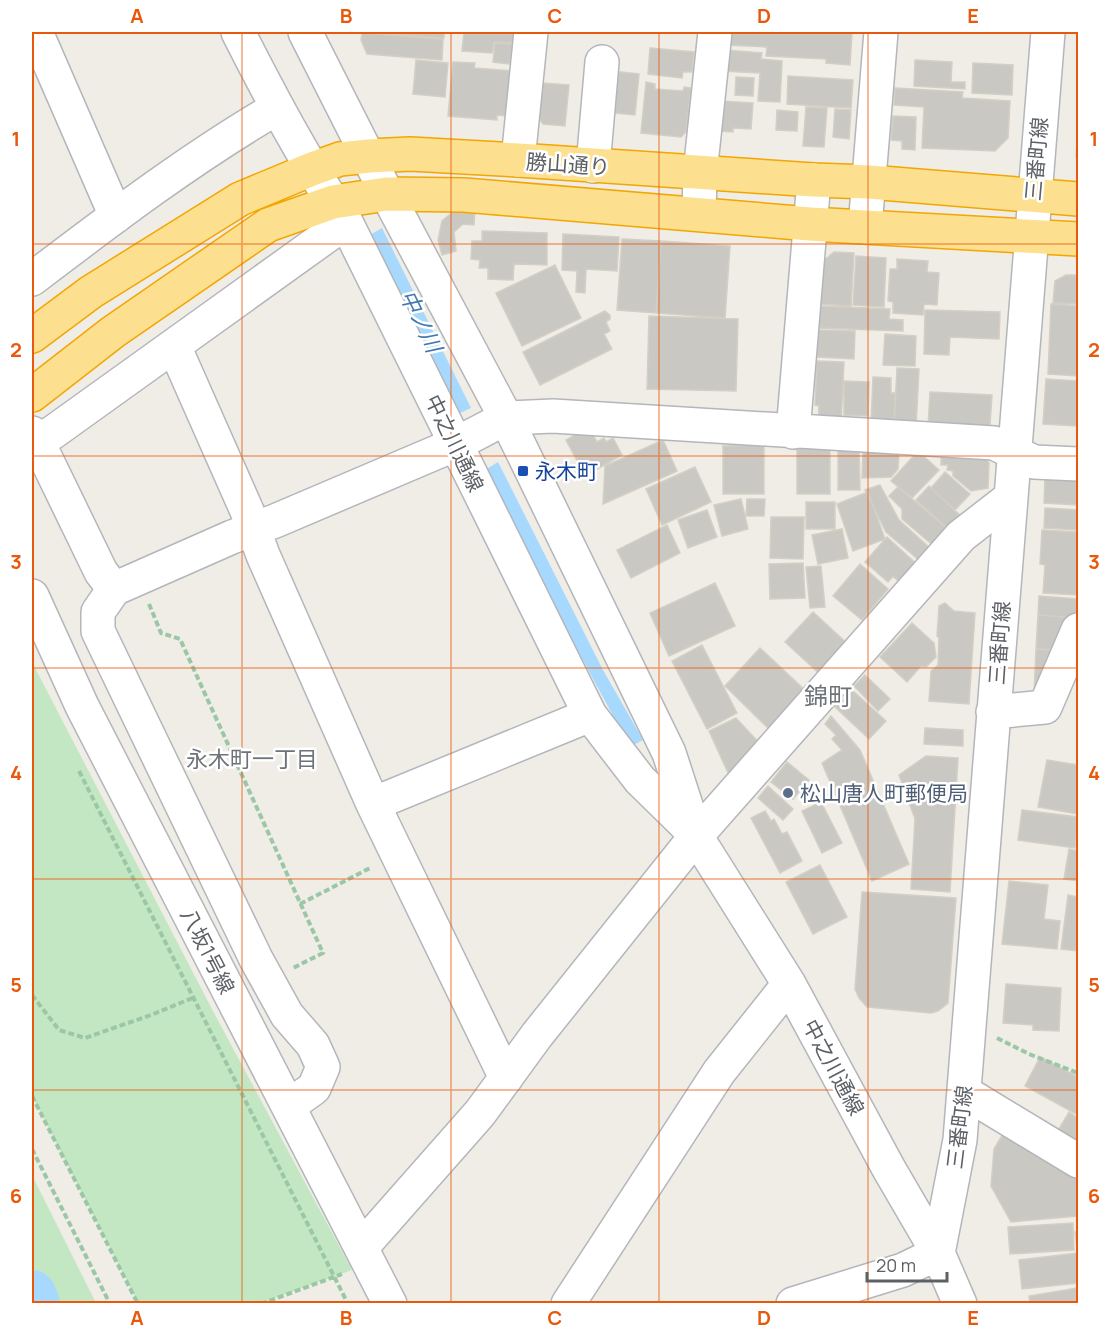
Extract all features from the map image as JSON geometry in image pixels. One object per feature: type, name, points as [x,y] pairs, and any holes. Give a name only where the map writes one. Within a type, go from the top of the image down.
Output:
[{"type":"highway","name":"勝山通り","points":[[32,336],[91,292],[240,199],[340,159],[410,154],[869,182],[1078,199]]},
{"type":"highway","name":"勝山通り","points":[[32,395],[113,332],[268,225],[339,212],[387,194],[485,197],[810,224],[1078,239]]},
{"type":"street","points":[[36,32],[116,216]]},
{"type":"street","name":"中之川通線","points":[[238,32],[277,108],[339,212],[590,715],[640,780],[696,836],[789,984],[889,1169],[938,1253],[960,1304]]},
{"type":"street","name":"中之川通線","points":[[305,32],[387,194],[506,418],[669,753],[696,836]]},
{"type":"street","points":[[518,160],[531,32]]},
{"type":"street","points":[[699,214],[700,173],[715,32]]},
{"type":"street","points":[[865,227],[881,32]]},
{"type":"street","name":"三番町線","points":[[938,1253],[960,1140],[1033,197],[1048,32]]},
{"type":"street","points":[[593,165],[602,62]]},
{"type":"street","points":[[32,279],[116,216],[239,130],[277,108]]},
{"type":"street","points":[[793,432],[814,180]]},
{"type":"street","points":[[126,583],[101,572],[34,436],[52,433],[174,346],[339,212]]},
{"type":"street","points":[[174,346],[373,804],[506,1078]]},
{"type":"street","points":[[288,1106],[314,1088],[322,1067],[313,1045],[287,1015],[267,980],[98,632],[98,612],[126,583],[456,444],[506,418],[553,416],[993,443],[1034,462],[1078,464]]},
{"type":"street","points":[[362,1248],[480,1113],[696,836],[961,536],[1010,498]]},
{"type":"street","name":"八坂1号線","points":[[32,596],[82,706],[390,1304]]},
{"type":"street","points":[[993,712],[1045,707],[1078,630]]},
{"type":"street","points":[[373,804],[590,715]]},
{"type":"street","points":[[568,1304],[718,1072],[789,984]]},
{"type":"street","points":[[964,1092],[1078,1161]]},
{"type":"street","points":[[793,1304],[850,1296],[938,1253]]},
{"type":"path","points":[[126,583],[160,633],[180,639],[323,953],[267,980]]},
{"type":"path","points":[[78,770],[348,1304]]},
{"type":"path","points":[[300,904],[397,854]]},
{"type":"path","points":[[32,995],[59,1030],[85,1038],[226,985]]},
{"type":"path","points":[[969,1037],[999,1039],[1029,1054],[1078,1073]]},
{"type":"path","points":[[32,1096],[138,1304]]},
{"type":"path","points":[[32,1149],[110,1304]]},
{"type":"green space","points":[[32,662],[214,1013],[352,1270],[261,1303],[138,1303],[32,1096]]},
{"type":"green space","points":[[32,1175],[96,1303],[32,1303]]},
{"type":"water","name":"中ノ川","points":[[382,228],[471,408],[458,414],[370,235]]},
{"type":"water","points":[[498,462],[603,670],[643,740],[630,747],[485,470]]},
{"type":"building","points":[[362,32],[444,32],[444,38]]},
{"type":"building","points":[[464,32],[514,32],[513,43],[494,42],[492,53],[462,51]]},
{"type":"building","points":[[727,32],[852,32],[850,65],[826,63],[826,59],[766,56],[767,47],[726,45]]},
{"type":"building","points":[[362,33],[443,39],[442,60],[367,54],[361,40]]},
{"type":"building","points":[[495,43],[512,44],[510,64],[493,62]]},
{"type":"building","points":[[650,48],[694,52],[692,72],[683,72],[682,78],[648,74]]},
{"type":"building","points":[[725,50],[762,53],[761,59],[782,61],[780,102],[758,101],[760,73],[723,71]]},
{"type":"building","points":[[416,60],[448,63],[445,97],[413,94]]},
{"type":"building","points":[[915,60],[952,62],[951,82],[965,82],[965,89],[914,86]]},
{"type":"building","points":[[453,62],[475,63],[474,68],[512,71],[509,116],[497,115],[497,120],[448,116]]},
{"type":"building","points":[[973,63],[1013,65],[1012,95],[972,93]]},
{"type":"building","points":[[611,71],[639,74],[635,115],[615,113],[616,100],[608,99]]},
{"type":"building","points":[[788,76],[853,80],[851,108],[787,104]]},
{"type":"building","points":[[736,77],[754,78],[753,96],[735,95]]},
{"type":"building","points":[[646,82],[655,84],[655,89],[683,91],[684,87],[691,88],[686,132],[681,137],[641,133]]},
{"type":"building","points":[[542,83],[569,85],[565,126],[543,124],[539,118]]},
{"type":"building","points":[[895,88],[963,92],[962,98],[1010,101],[1008,138],[995,151],[922,148],[924,107],[894,105]]},
{"type":"building","points":[[720,101],[753,103],[751,129],[733,128],[733,132],[719,131]]},
{"type":"building","points":[[806,107],[827,108],[824,147],[803,146]]},
{"type":"building","points":[[835,109],[851,110],[849,139],[833,137]]},
{"type":"building","points":[[777,110],[798,112],[797,131],[776,130]]},
{"type":"building","points":[[893,116],[916,117],[915,150],[902,149],[902,141],[891,140]]},
{"type":"building","points":[[1078,128],[1078,157],[1076,157]]},
{"type":"building","points":[[475,209],[474,225],[463,224],[454,232],[456,251],[442,255],[438,240],[442,221],[454,211]]},
{"type":"building","points":[[482,231],[547,233],[547,265],[514,264],[513,280],[488,279],[488,268],[479,268],[480,260],[471,259],[472,241],[482,241]]},
{"type":"building","points":[[563,234],[619,237],[617,271],[586,269],[585,293],[576,292],[577,271],[562,270]]},
{"type":"building","points":[[622,239],[661,241],[656,313],[617,310]]},
{"type":"building","points":[[661,241],[730,246],[725,318],[656,313]]},
{"type":"building","points":[[834,252],[854,253],[851,306],[820,304],[822,262]]},
{"type":"building","points":[[856,256],[886,258],[884,307],[853,305]]},
{"type":"building","points":[[897,259],[928,261],[927,272],[939,273],[937,305],[924,304],[923,315],[893,313],[893,302],[888,301],[890,269],[897,269]]},
{"type":"building","points":[[555,265],[581,318],[522,346],[496,293]]},
{"type":"building","points":[[1066,275],[1078,275],[1078,304],[1053,303],[1055,281]]},
{"type":"building","points":[[1051,304],[1078,306],[1078,376],[1048,374]]},
{"type":"building","points":[[820,306],[890,309],[889,319],[903,320],[903,331],[819,328]]},
{"type":"building","points":[[925,310],[1000,312],[999,339],[950,337],[949,355],[924,354]]},
{"type":"building","points":[[605,311],[610,315],[610,319],[606,322],[610,331],[604,334],[612,349],[540,385],[523,352]]},
{"type":"building","points":[[649,316],[738,319],[736,391],[647,389]]},
{"type":"building","points":[[818,330],[855,331],[854,359],[817,357]]},
{"type":"building","points":[[885,334],[916,336],[915,366],[883,365]]},
{"type":"building","points":[[817,361],[844,362],[841,423],[818,422],[819,406],[815,405]]},
{"type":"building","points":[[897,368],[919,369],[916,427],[894,426]]},
{"type":"building","points":[[873,377],[891,378],[891,393],[895,393],[894,426],[871,425]]},
{"type":"building","points":[[1046,379],[1078,381],[1078,426],[1043,424]]},
{"type":"building","points":[[844,381],[869,382],[868,416],[844,415]]},
{"type":"building","points":[[930,392],[992,395],[990,425],[981,430],[928,427]]},
{"type":"building","points":[[585,429],[588,435],[592,433],[597,442],[604,438],[606,442],[613,438],[622,455],[585,476],[566,440]]},
{"type":"building","points":[[663,440],[677,471],[603,504],[605,466]]},
{"type":"building","points":[[764,445],[764,494],[723,494],[723,446]]},
{"type":"building","points":[[797,447],[830,447],[830,494],[797,494]]},
{"type":"building","points":[[838,450],[859,450],[860,490],[838,490]]},
{"type":"building","points":[[863,451],[899,453],[898,469],[891,477],[862,478]]},
{"type":"building","points":[[918,451],[939,470],[912,498],[891,481]]},
{"type":"building","points":[[941,451],[982,452],[989,463],[988,488],[971,491],[953,476],[953,471],[947,470],[948,465],[941,465]]},
{"type":"building","points":[[695,467],[711,502],[662,525],[646,489]]},
{"type":"building","points":[[945,472],[970,494],[955,510],[931,488]]},
{"type":"building","points":[[1045,477],[1078,478],[1078,505],[1044,503]]},
{"type":"building","points":[[880,485],[899,520],[931,549],[920,561],[886,532],[865,490]]},
{"type":"building","points":[[929,486],[963,518],[951,532],[916,500]]},
{"type":"building","points":[[898,487],[949,530],[935,547],[902,519],[902,509],[889,496]]},
{"type":"building","points":[[868,492],[885,539],[853,551],[837,504]]},
{"type":"building","points":[[741,499],[748,529],[722,536],[714,505]]},
{"type":"building","points":[[747,499],[765,499],[764,516],[746,516]]},
{"type":"building","points":[[806,502],[835,502],[835,529],[806,529]]},
{"type":"building","points":[[1045,508],[1078,510],[1078,530],[1044,528]]},
{"type":"building","points":[[707,510],[717,537],[688,548],[678,520]]},
{"type":"building","points":[[771,517],[804,517],[803,559],[770,558]]},
{"type":"building","points":[[667,525],[680,553],[631,578],[617,550]]},
{"type":"building","points":[[842,529],[848,558],[818,564],[812,535]]},
{"type":"building","points":[[1042,530],[1078,532],[1078,595],[1043,593],[1045,565],[1040,564]]},
{"type":"building","points":[[887,537],[921,568],[904,587],[893,576],[888,582],[865,562]]},
{"type":"building","points":[[803,563],[805,598],[770,599],[769,564]]},
{"type":"building","points":[[860,564],[888,589],[862,620],[833,596]]},
{"type":"building","points":[[821,566],[825,607],[810,608],[806,567]]},
{"type":"building","points":[[715,583],[735,626],[669,656],[650,613]]},
{"type":"building","points":[[1039,596],[1078,599],[1078,618],[1038,615]]},
{"type":"building","points":[[945,603],[954,611],[975,613],[969,704],[929,701],[931,671],[938,665],[939,606]]},
{"type":"building","points":[[813,612],[850,646],[822,676],[785,642]]},
{"type":"building","points":[[1038,615],[1073,618],[1064,650],[1036,649]]},
{"type":"building","points":[[912,623],[934,643],[936,657],[926,667],[921,666],[907,682],[880,657]]},
{"type":"building","points":[[702,645],[737,713],[707,729],[672,661]]},
{"type":"building","points":[[760,648],[809,694],[772,732],[725,686]]},
{"type":"building","points":[[1036,649],[1057,650],[1034,695]]},
{"type":"building","points":[[865,675],[890,699],[878,711],[854,686]]},
{"type":"building","points":[[852,690],[886,721],[869,739],[835,707]]},
{"type":"building","points":[[831,716],[860,750],[909,864],[872,881],[822,763],[842,750],[832,739],[836,735],[825,724]]},
{"type":"building","points":[[736,718],[764,748],[730,777],[709,731]]},
{"type":"building","points":[[925,728],[963,730],[963,746],[924,744]]},
{"type":"building","points":[[926,756],[958,758],[950,892],[911,889],[915,819],[899,775]]},
{"type":"building","points":[[1047,760],[1078,765],[1078,814],[1038,807]]},
{"type":"building","name":"松山唐人町郵便局","points":[[787,762],[809,780],[793,799],[771,782]]},
{"type":"building","points":[[768,786],[793,809],[783,820],[758,798]]},
{"type":"building","points":[[821,802],[842,843],[822,853],[802,811]]},
{"type":"building","points":[[1022,810],[1078,817],[1075,848],[1018,840]]},
{"type":"building","points":[[765,811],[771,821],[774,819],[782,834],[787,832],[802,861],[780,873],[751,818]]},
{"type":"building","points":[[1069,849],[1078,851],[1078,881],[1064,879]]},
{"type":"building","points":[[820,865],[847,917],[813,934],[786,882]]},
{"type":"building","points":[[1009,881],[1048,885],[1044,919],[1060,921],[1057,949],[1002,944]]},
{"type":"building","points":[[862,892],[956,898],[948,1003],[938,1011],[931,1013],[867,1007],[859,998],[855,989]]},
{"type":"building","points":[[1068,895],[1078,897],[1078,951],[1061,949]]},
{"type":"building","points":[[1006,984],[1061,988],[1059,1031],[1033,1030],[1033,1025],[1003,1023]]},
{"type":"building","points":[[1040,1057],[1078,1077],[1078,1115],[1025,1086]]},
{"type":"building","points":[[1069,1112],[1078,1118],[1078,1153],[1053,1139]]},
{"type":"building","points":[[1003,1134],[1078,1178],[1078,1216],[1011,1222],[991,1186],[994,1149]]},
{"type":"building","points":[[1073,1223],[1074,1250],[1010,1254],[1008,1227]]},
{"type":"building","points":[[1075,1232],[1078,1232],[1078,1253]]},
{"type":"building","points":[[1078,1253],[1078,1283],[1022,1289],[1019,1260]]},
{"type":"building","points":[[1078,1288],[1078,1304],[1030,1304],[1029,1296]]},
{"type":"waterway","points":[[32,1294],[36,1304]]},
{"type":"place","name":"永木町","points":[[523,471]]},
{"type":"place","name":"松山唐人町郵便局","points":[[788,793]]},
{"type":"district","name":"錦町","points":[[828,695]]},
{"type":"district","name":"永木町一丁目","points":[[252,759]]}]
